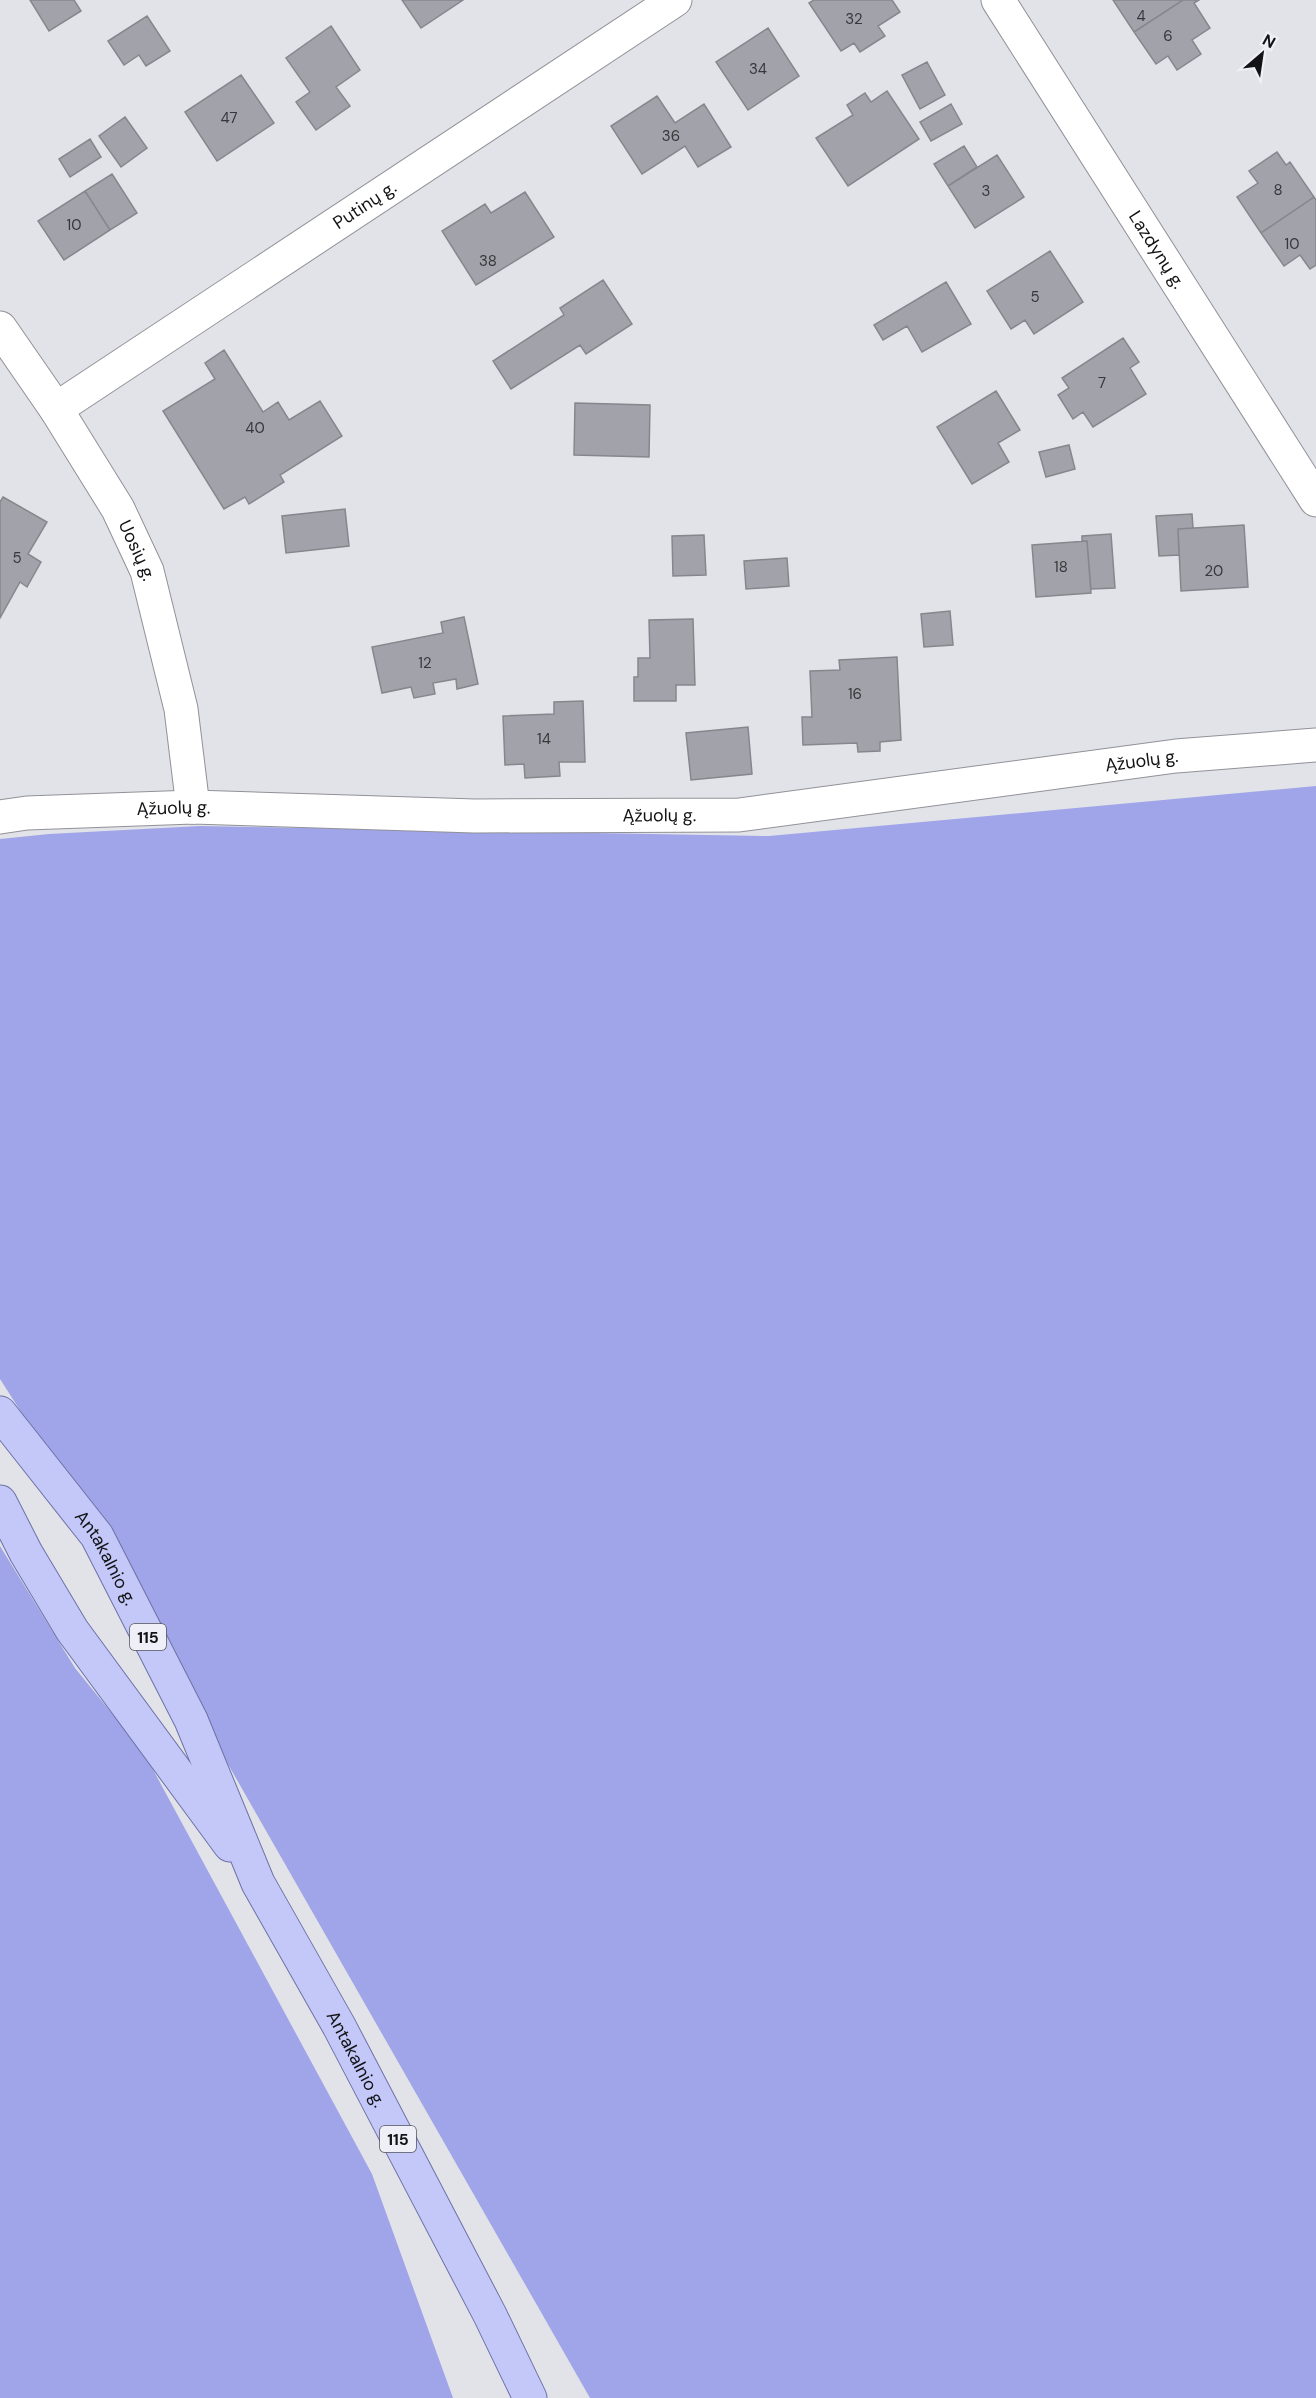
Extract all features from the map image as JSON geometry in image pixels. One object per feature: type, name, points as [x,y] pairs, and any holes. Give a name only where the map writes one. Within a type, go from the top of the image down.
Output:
[{"type":"main road","name":"Antakalnio g.","points":[[0,1413],[97,1536],[191,1720],[258,1883],[339,2026],[490,2314],[530,2398]]},
{"type":"main road","name":"Antakalnio g.","points":[[0,1502],[26,1553],[72,1630],[137,1722],[258,1883]]},
{"type":"street","name":"Putinų g.","points":[[56,409],[675,0]]},
{"type":"street","name":"Lazdynų g.","points":[[998,0],[1316,500]]},
{"type":"street","name":"Uosių g.","points":[[0,328],[56,409],[118,509],[147,571],[181,709],[193,807]]},
{"type":"street","name":"Ąžuolų g.","points":[[0,817],[27,813],[193,807],[475,816],[739,815],[1176,756],[1316,745]]},
{"type":"shaded area","points":[[1316,786],[1316,2398],[590,2398],[76,1498],[0,1379],[0,839],[49,834],[200,826],[769,836]]},
{"type":"shaded area","points":[[0,1546],[75,1668],[144,1753],[372,2174],[453,2398],[0,2398]]},
{"type":"building","points":[[30,0],[74,0],[81,11],[49,31]]},
{"type":"building","points":[[402,0],[463,0],[421,28]]},
{"type":"building","points":[[814,0],[892,0],[900,12],[878,26],[885,36],[860,52],[854,43],[841,51],[809,3]]},
{"type":"building","points":[[1113,0],[1183,0],[1134,32]]},
{"type":"building","points":[[1183,0],[1199,0],[1194,3],[1210,28],[1192,40],[1201,54],[1177,70],[1168,56],[1156,64],[1134,32]]},
{"type":"building","points":[[147,16],[170,51],[146,66],[139,55],[124,65],[108,41]]},
{"type":"building","points":[[331,26],[360,70],[336,87],[350,106],[316,130],[296,102],[310,92],[286,58]]},
{"type":"building","points":[[768,28],[799,76],[748,110],[716,62]]},
{"type":"building","points":[[927,62],[945,95],[920,109],[902,75]]},
{"type":"building","points":[[241,75],[274,123],[217,161],[185,112]]},
{"type":"building","points":[[887,91],[919,139],[848,186],[816,138],[853,115],[847,105],[865,93],[871,102]]},
{"type":"building","points":[[657,96],[675,123],[704,104],[731,147],[698,167],[685,146],[642,174],[611,126]]},
{"type":"building","points":[[951,104],[962,124],[931,141],[920,122]]},
{"type":"building","points":[[125,117],[147,148],[121,167],[99,136]]},
{"type":"building","points":[[90,139],[101,157],[70,177],[59,159]]},
{"type":"building","points":[[964,146],[977,167],[948,186],[934,164]]},
{"type":"building","points":[[1277,152],[1286,165],[1290,162],[1314,197],[1261,233],[1237,197],[1258,183],[1249,171]]},
{"type":"building","points":[[997,155],[1024,197],[975,228],[948,186]]},
{"type":"building","points":[[112,174],[137,213],[110,230],[85,191]]},
{"type":"building","points":[[85,191],[110,230],[64,260],[38,221]]},
{"type":"building","points":[[525,192],[554,237],[476,285],[442,231],[485,204],[491,213]]},
{"type":"building","points":[[1314,197],[1316,200],[1316,265],[1310,269],[1300,255],[1284,266],[1261,233]]},
{"type":"building","points":[[1050,251],[1083,302],[1034,334],[1025,320],[1011,329],[987,291]]},
{"type":"building","points":[[603,280],[632,324],[586,354],[580,345],[511,389],[493,361],[564,315],[560,308]]},
{"type":"building","points":[[946,282],[971,324],[922,352],[907,326],[883,340],[874,325]]},
{"type":"building","points":[[1123,338],[1139,362],[1130,368],[1146,394],[1093,427],[1083,412],[1073,419],[1058,395],[1069,388],[1062,378]]},
{"type":"building","points":[[224,350],[263,412],[278,402],[289,420],[320,401],[342,436],[280,475],[284,482],[249,504],[245,497],[224,509],[163,411],[215,379],[205,363]]},
{"type":"building","points":[[996,391],[1020,430],[998,443],[1009,462],[972,484],[937,427]]},
{"type":"building","points":[[575,403],[650,405],[649,457],[574,455]]},
{"type":"building","points":[[1069,445],[1075,469],[1046,477],[1039,452]]},
{"type":"building","points":[[3,497],[47,522],[28,554],[41,562],[27,587],[20,582],[0,618],[0,502]]},
{"type":"building","points":[[345,509],[349,546],[286,553],[282,516]]},
{"type":"building","points":[[1192,514],[1193,528],[1178,529],[1179,555],[1159,556],[1156,516]]},
{"type":"building","points":[[1244,525],[1248,587],[1181,591],[1178,529]]},
{"type":"building","points":[[1111,534],[1115,588],[1091,589],[1087,541],[1082,541],[1082,536]]},
{"type":"building","points":[[704,535],[706,575],[673,576],[672,536]]},
{"type":"building","points":[[1087,541],[1091,593],[1036,597],[1032,545]]},
{"type":"building","points":[[787,558],[789,586],[746,589],[744,561]]},
{"type":"building","points":[[950,611],[953,645],[924,647],[921,614]]},
{"type":"building","points":[[464,617],[478,684],[457,689],[456,679],[433,683],[435,694],[414,698],[411,687],[382,693],[372,647],[443,633],[441,622]]},
{"type":"building","points":[[693,619],[695,685],[676,685],[676,701],[634,701],[634,677],[638,677],[638,658],[650,658],[649,620]]},
{"type":"building","points":[[897,657],[901,740],[880,742],[880,751],[858,752],[857,743],[803,745],[802,717],[812,717],[810,671],[840,670],[839,660]]},
{"type":"building","points":[[583,701],[585,762],[559,762],[560,776],[525,778],[524,764],[505,765],[503,716],[554,714],[554,702]]},
{"type":"building","points":[[748,727],[752,774],[691,780],[686,733]]}]
